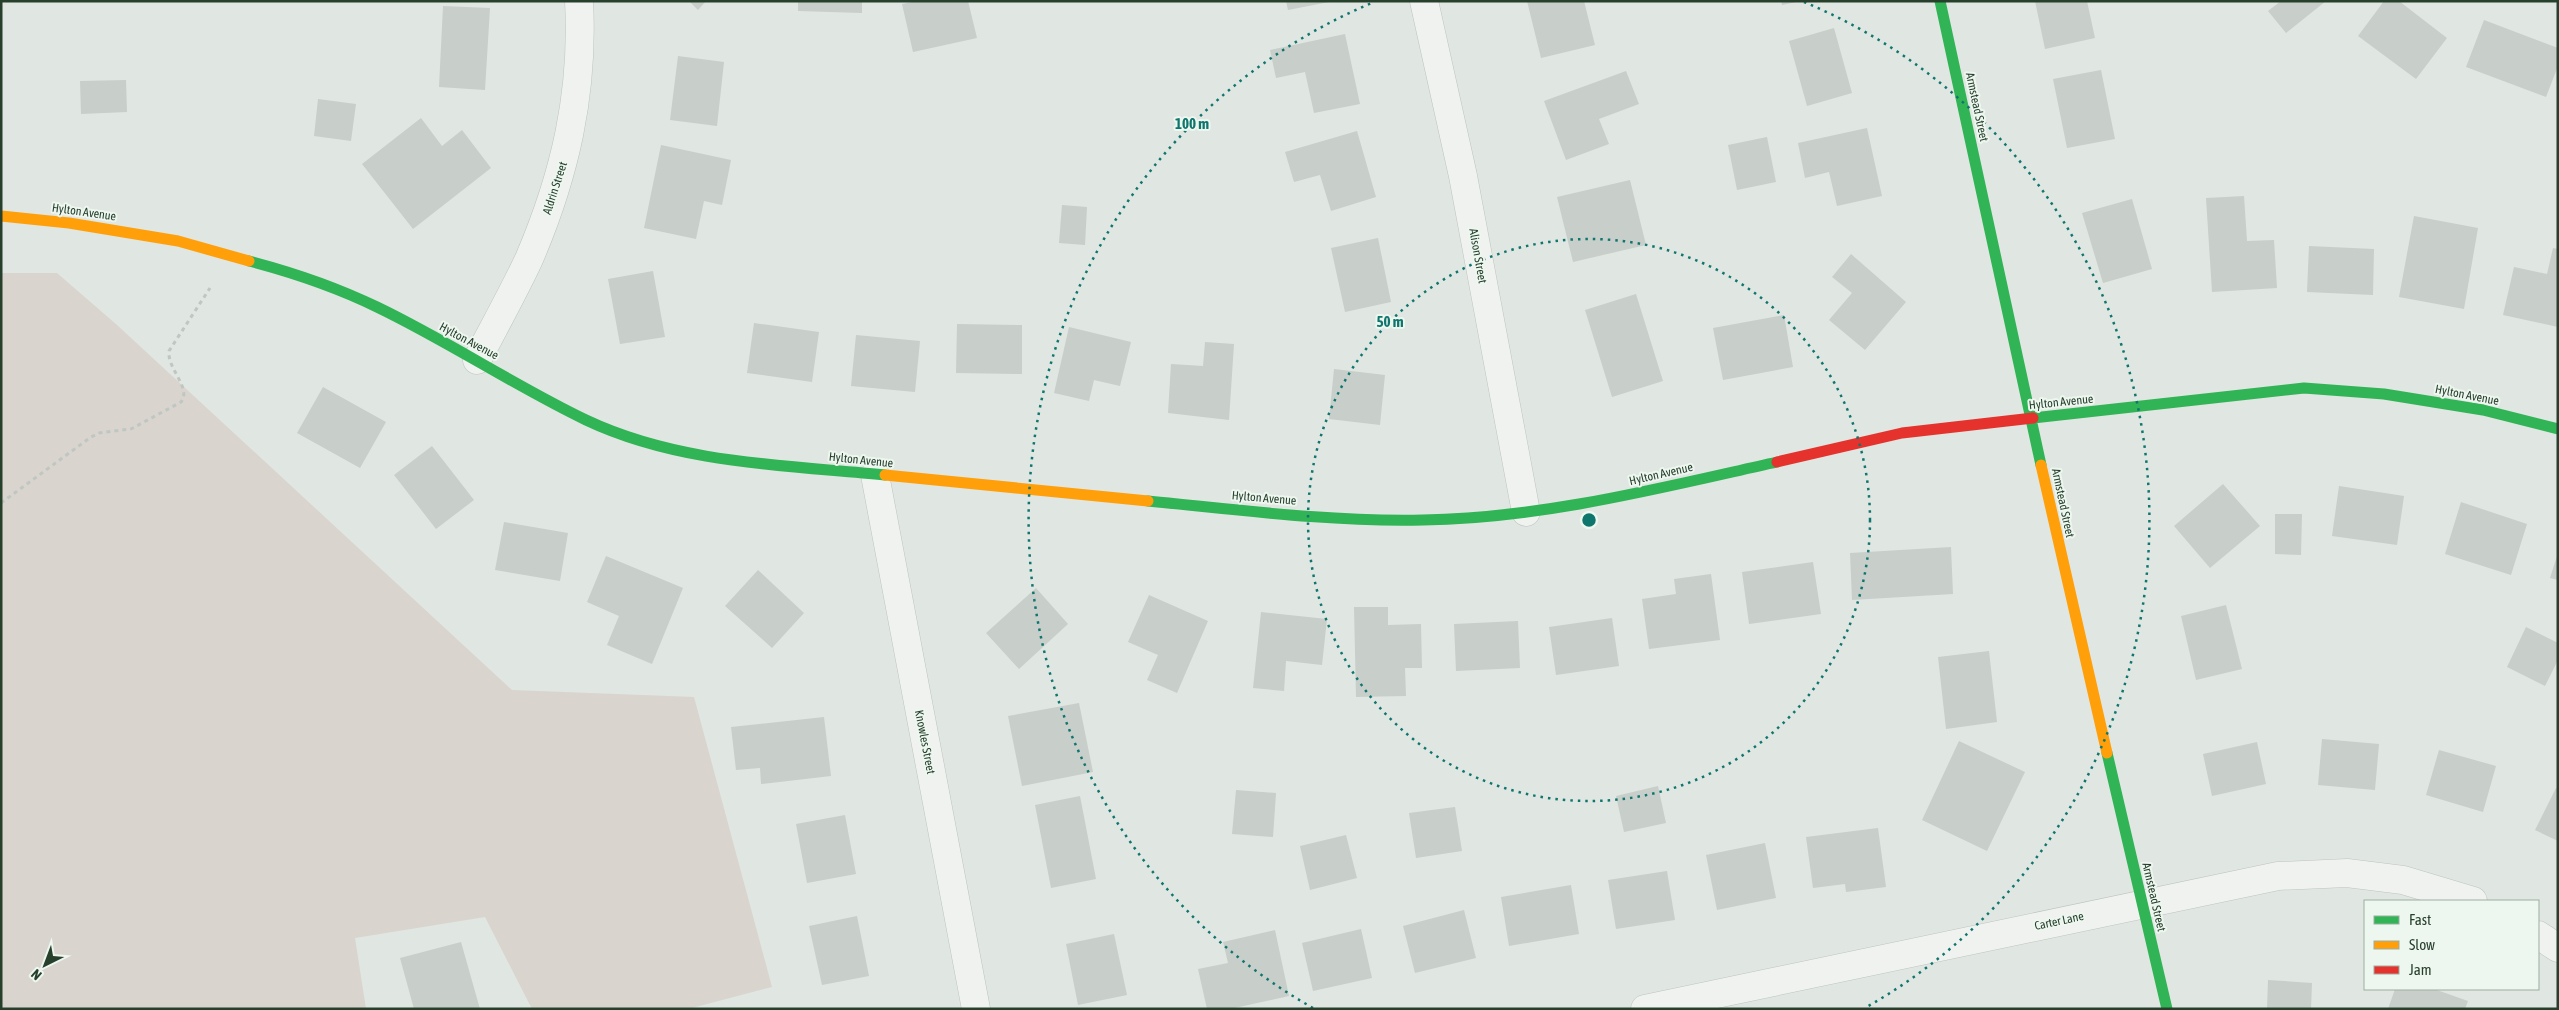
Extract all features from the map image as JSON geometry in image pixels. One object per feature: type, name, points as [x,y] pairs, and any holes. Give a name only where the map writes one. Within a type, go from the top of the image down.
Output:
[{"type":"street","name":"Aldrin Street","points":[[477,360],[528,260],[554,196],[569,142],[578,87],[581,45],[579,1]]},
{"type":"street","name":"Alison Street","points":[[1424,1],[1463,176],[1526,512]]},
{"type":"street","name":"Armstead Street","points":[[1940,1],[2031,419],[2166,1009]]},
{"type":"street","name":"Hylton Avenue","points":[[1,216],[69,222],[178,240],[279,269],[376,306],[587,420],[648,443],[712,458],[1321,518],[1424,520],[1526,512],[1609,500],[1902,433],[2304,388],[2384,394],[2474,409],[2558,430]]},
{"type":"street","name":"Knowles Street","points":[[875,475],[976,1009]]},
{"type":"street","name":"Carter Lane","points":[[1646,1009],[2142,903],[2278,876],[2346,873],[2404,880],[2470,900]]},
{"type":"street","points":[[2539,936],[2558,948]]},
{"type":"path","points":[[1,504],[91,437],[99,433],[131,429],[181,402],[185,392],[171,367],[168,358],[169,352],[210,288]]},
{"type":"shaded area","points":[[1,273],[57,273],[117,325],[512,690],[694,697],[772,987],[688,1009],[532,1009],[485,917],[355,938],[366,1009],[1,1009]]},
{"type":"building","points":[[689,1],[706,1],[698,10]]},
{"type":"building","points":[[798,1],[862,1],[862,13],[798,11]]},
{"type":"building","points":[[917,1],[968,1],[977,38],[913,52],[902,4]]},
{"type":"building","points":[[1286,1],[1329,1],[1329,2],[1288,10]]},
{"type":"building","points":[[1527,1],[1584,1],[1595,45],[1541,58]]},
{"type":"building","points":[[1781,1],[1796,1],[1796,2],[1782,5]]},
{"type":"building","points":[[2035,1],[2087,1],[2095,38],[2045,49]]},
{"type":"building","points":[[2281,1],[2326,1],[2286,33],[2268,11]]},
{"type":"building","points":[[2384,1],[2399,1],[2447,38],[2416,79],[2358,36]]},
{"type":"building","points":[[443,6],[490,8],[485,90],[439,87]]},
{"type":"building","points":[[2484,20],[2558,48],[2558,66],[2546,97],[2466,67]]},
{"type":"building","points":[[1834,28],[1852,93],[1807,106],[1789,41]]},
{"type":"building","points":[[1345,34],[1360,104],[1314,113],[1305,72],[1276,78],[1270,50]]},
{"type":"building","points":[[678,56],[724,62],[717,126],[670,120]]},
{"type":"building","points":[[2101,70],[2115,139],[2067,148],[2053,79]]},
{"type":"building","points":[[1626,71],[1639,104],[1599,119],[1609,144],[1566,160],[1544,101]]},
{"type":"building","points":[[126,80],[127,112],[81,114],[80,81]]},
{"type":"building","points":[[318,99],[356,104],[351,141],[314,136]]},
{"type":"building","points":[[421,118],[442,146],[462,130],[491,168],[413,229],[362,164]]},
{"type":"building","points":[[1867,128],[1882,196],[1837,206],[1829,172],[1805,178],[1798,143]]},
{"type":"building","points":[[1357,131],[1376,197],[1331,211],[1320,175],[1294,182],[1285,152]]},
{"type":"building","points":[[1767,137],[1776,182],[1737,190],[1728,145]]},
{"type":"building","points":[[661,145],[731,160],[722,205],[704,201],[696,239],[644,228]]},
{"type":"building","points":[[1630,180],[1646,245],[1573,262],[1557,197]]},
{"type":"building","points":[[2244,196],[2247,241],[2274,240],[2277,288],[2212,292],[2206,198]]},
{"type":"building","points":[[2132,199],[2152,269],[2103,283],[2082,213]]},
{"type":"building","points":[[1062,205],[1087,207],[1085,245],[1059,243]]},
{"type":"building","points":[[2414,216],[2478,228],[2464,309],[2399,297]]},
{"type":"building","points":[[1378,238],[1391,302],[1345,312],[1331,248]]},
{"type":"building","points":[[2309,246],[2374,249],[2373,295],[2307,292]]},
{"type":"building","points":[[2553,248],[2558,249],[2558,327],[2503,315],[2514,267],[2547,274]]},
{"type":"building","points":[[1851,254],[1906,302],[1865,350],[1829,320],[1852,293],[1832,277]]},
{"type":"building","points":[[653,271],[665,337],[620,344],[608,279]]},
{"type":"building","points":[[1636,294],[1663,381],[1612,397],[1585,310]]},
{"type":"building","points":[[1784,315],[1793,367],[1723,380],[1713,328]]},
{"type":"building","points":[[754,323],[819,332],[812,382],[747,373]]},
{"type":"building","points":[[957,324],[1022,325],[1022,374],[956,373]]},
{"type":"building","points":[[1069,327],[1131,342],[1120,386],[1094,380],[1089,401],[1054,393]]},
{"type":"building","points":[[856,335],[920,341],[915,392],[851,386]]},
{"type":"building","points":[[1205,342],[1234,344],[1229,420],[1168,413],[1171,364],[1203,366]]},
{"type":"building","points":[[1334,369],[1385,375],[1380,425],[1329,419]]},
{"type":"building","points":[[323,387],[386,422],[360,468],[297,433]]},
{"type":"building","points":[[432,446],[474,500],[436,529],[394,475]]},
{"type":"building","points":[[2223,484],[2260,526],[2210,568],[2174,526]]},
{"type":"building","points":[[2339,486],[2404,496],[2397,545],[2332,536]]},
{"type":"building","points":[[2461,502],[2527,524],[2511,575],[2445,554]]},
{"type":"building","points":[[2275,514],[2302,514],[2301,555],[2275,554]]},
{"type":"building","points":[[504,522],[568,533],[560,581],[495,570]]},
{"type":"building","points":[[1951,547],[1953,594],[1852,600],[1850,553]]},
{"type":"building","points":[[2558,553],[2558,580],[2550,578]]},
{"type":"building","points":[[606,556],[683,588],[652,664],[607,645],[619,616],[587,602]]},
{"type":"building","points":[[1813,562],[1821,614],[1749,624],[1742,572]]},
{"type":"building","points":[[758,570],[804,613],[772,648],[725,606]]},
{"type":"building","points":[[1711,574],[1720,640],[1649,649],[1642,599],[1676,594],[1674,579]]},
{"type":"building","points":[[1036,588],[1068,624],[1019,669],[986,633]]},
{"type":"building","points":[[1149,595],[1208,621],[1177,693],[1147,680],[1158,655],[1128,642]]},
{"type":"building","points":[[2226,605],[2242,669],[2196,680],[2181,616]]},
{"type":"building","points":[[1354,607],[1388,607],[1388,625],[1421,624],[1422,668],[1405,668],[1406,696],[1356,697]]},
{"type":"building","points":[[1261,612],[1327,619],[1322,665],[1286,661],[1284,691],[1253,688]]},
{"type":"building","points":[[1612,618],[1619,666],[1556,675],[1549,627]]},
{"type":"building","points":[[1518,621],[1520,668],[1456,671],[1454,624]]},
{"type":"building","points":[[2526,627],[2558,643],[2558,660],[2545,686],[2507,667]]},
{"type":"building","points":[[1989,651],[1997,722],[1946,729],[1938,657]]},
{"type":"building","points":[[1079,703],[1093,772],[1022,786],[1008,716]]},
{"type":"building","points":[[824,717],[831,776],[761,784],[760,768],[736,770],[731,727]]},
{"type":"building","points":[[2322,739],[2379,744],[2375,790],[2318,785]]},
{"type":"building","points":[[1959,741],[2025,772],[1987,851],[1922,820]]},
{"type":"building","points":[[2257,742],[2266,784],[2212,796],[2203,754]]},
{"type":"building","points":[[2439,750],[2496,766],[2483,812],[2426,795]]},
{"type":"building","points":[[1658,786],[1666,823],[1624,832],[1616,796]]},
{"type":"building","points":[[2556,788],[2558,789],[2558,841],[2535,830]]},
{"type":"building","points":[[1236,790],[1276,793],[1273,837],[1232,834]]},
{"type":"building","points":[[1080,796],[1096,879],[1051,888],[1035,805]]},
{"type":"building","points":[[1455,807],[1462,851],[1416,858],[1409,813]]},
{"type":"building","points":[[845,815],[856,874],[807,883],[796,824]]},
{"type":"building","points":[[1878,828],[1886,887],[1846,892],[1845,884],[1813,888],[1806,837]]},
{"type":"building","points":[[1346,835],[1357,878],[1310,890],[1300,846]]},
{"type":"building","points":[[1765,843],[1776,898],[1717,910],[1706,855]]},
{"type":"building","points":[[1667,871],[1675,920],[1616,929],[1608,880]]},
{"type":"building","points":[[1571,885],[1579,934],[1509,946],[1501,897]]},
{"type":"building","points":[[1464,910],[1476,958],[1415,973],[1403,926]]},
{"type":"building","points":[[857,916],[869,976],[822,985],[809,926]]},
{"type":"building","points":[[1361,929],[1372,978],[1313,991],[1302,943]]},
{"type":"building","points":[[1275,930],[1289,996],[1230,1009],[1207,1009],[1198,969],[1228,963],[1223,942]]},
{"type":"building","points":[[1114,934],[1127,995],[1078,1005],[1066,944]]},
{"type":"building","points":[[461,942],[480,1009],[414,1009],[400,958]]},
{"type":"building","points":[[2268,980],[2312,983],[2311,1009],[2267,1009]]},
{"type":"building","points":[[2395,990],[2437,990],[2468,1001],[2465,1009],[2388,1009]]},
{"type":"traffic: fast","points":[[1940,1],[2041,465]]},
{"type":"traffic: fast","points":[[249,261],[314,281],[362,300],[430,334],[560,407],[621,435],[658,446],[733,460],[885,475]]},
{"type":"traffic: fast","points":[[2033,418],[2304,388],[2384,394],[2483,410],[2558,429]]},
{"type":"traffic: fast","points":[[1148,501],[1285,515],[1354,519],[1423,520],[1468,518],[1513,514],[1602,500],[1777,462]]},
{"type":"traffic: fast","points":[[2107,753],[2167,1009]]},
{"type":"traffic: slow","points":[[1,216],[69,223],[178,241],[249,261]]},
{"type":"traffic: slow","points":[[2041,465],[2107,753]]},
{"type":"traffic: slow","points":[[885,475],[1148,501]]},
{"type":"traffic: jam","points":[[1777,462],[1902,433],[2033,418]]}]
